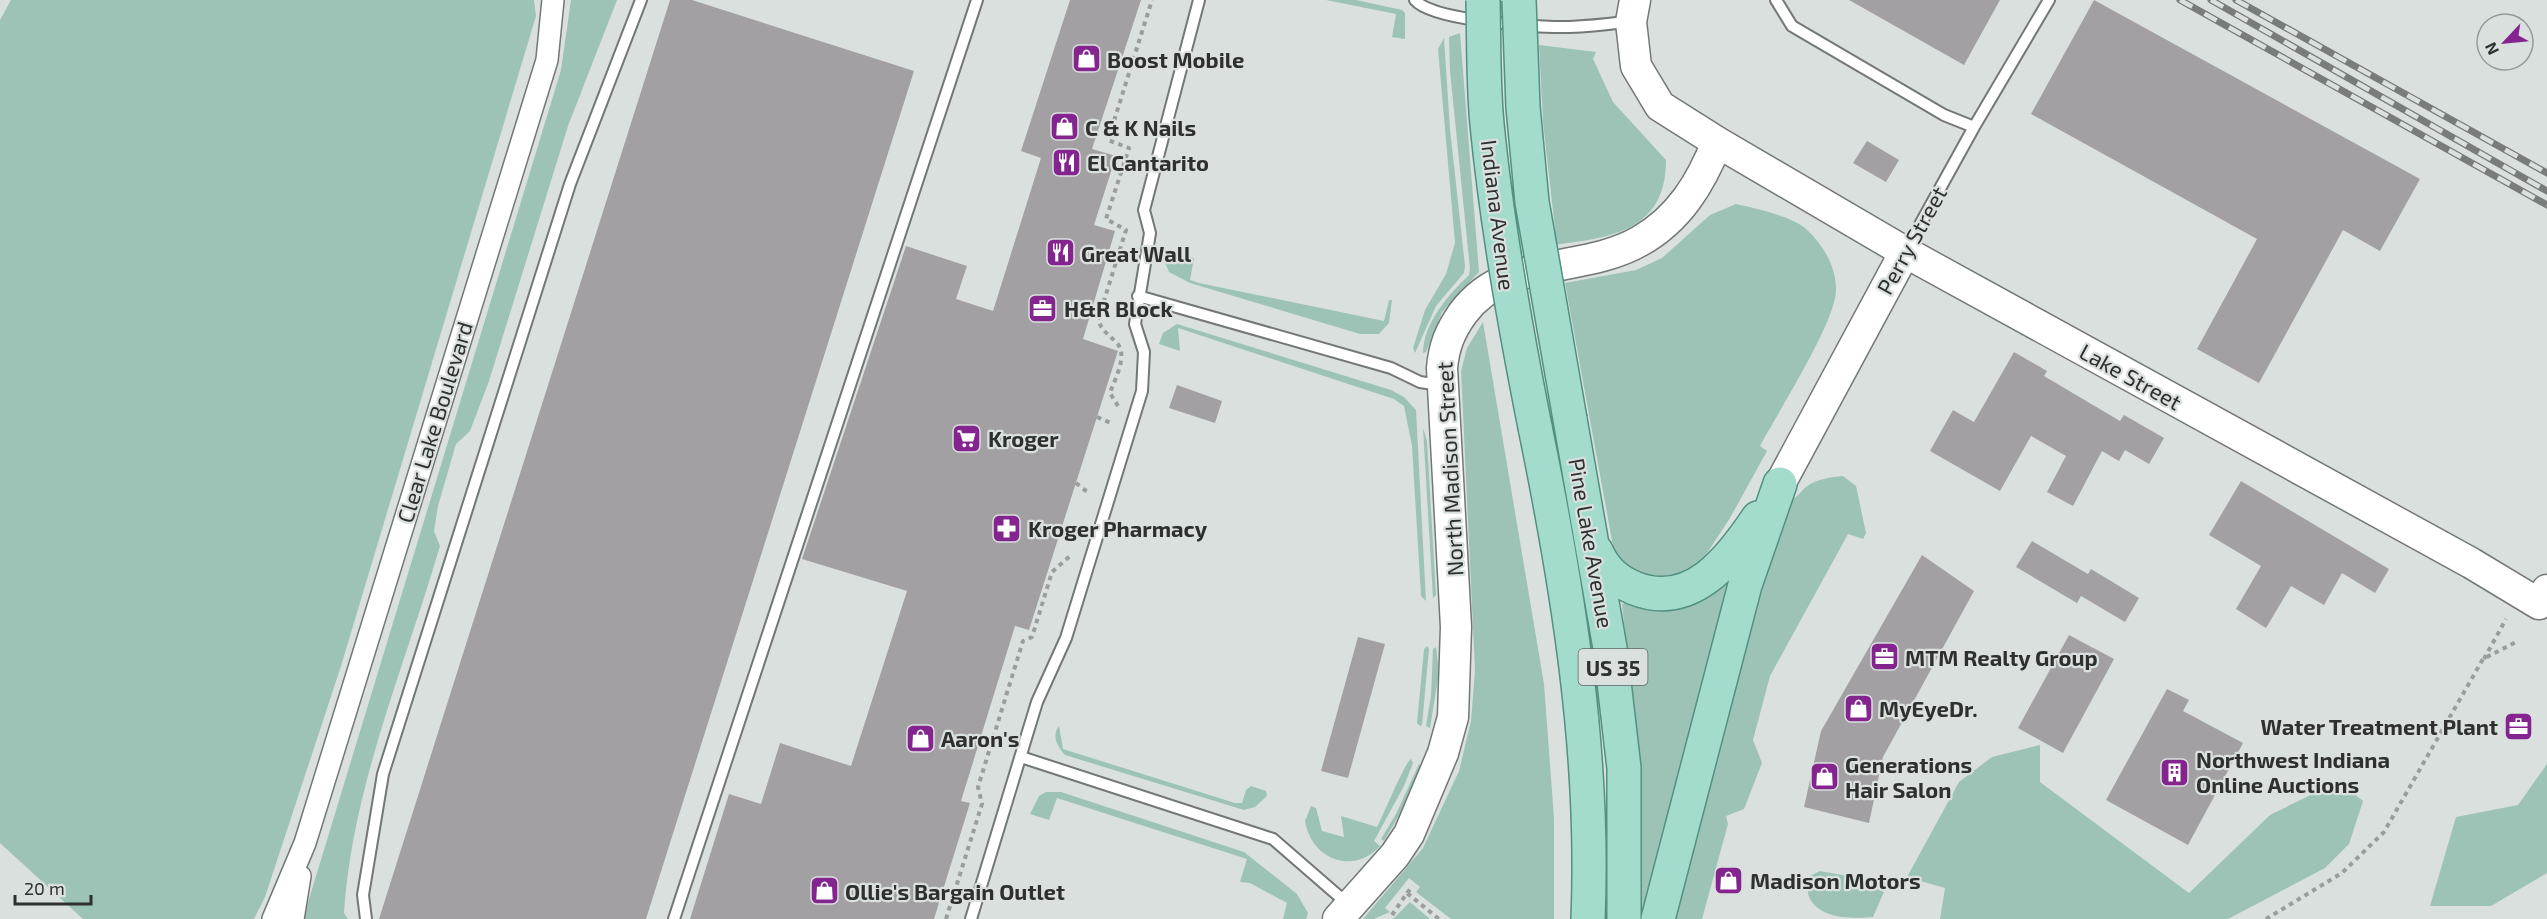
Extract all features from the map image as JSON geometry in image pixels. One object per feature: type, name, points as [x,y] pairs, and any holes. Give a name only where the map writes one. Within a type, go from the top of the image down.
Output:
[{"type":"main road","name":"Indiana Avenue","points":[[1483,0],[1487,121],[1494,185],[1509,296],[1535,427]]},
{"type":"main road","name":"Indiana Avenue","points":[[1519,0],[1523,107],[1532,202],[1570,419]]},
{"type":"main road","name":"Pine Lake Avenue","points":[[1570,419],[1611,648],[1624,768],[1624,919]]},
{"type":"main road","name":"Pine Lake Avenue","points":[[1535,427],[1557,534],[1587,776],[1590,863],[1588,919]]},
{"type":"main road","points":[[1595,550],[1603,566],[1622,583],[1644,592],[1670,594],[1696,586],[1720,568],[1738,548],[1780,484]]},
{"type":"main road","points":[[1658,919],[1745,585],[1780,484]]},
{"type":"street","name":"Clear Lake Boulevard","points":[[273,919],[305,843],[547,60],[553,0]]},
{"type":"street","name":"Lake Street","points":[[1633,11],[1636,66],[1660,106],[1905,252],[2471,563],[2544,600]]},
{"type":"street","name":"North Madison Street","points":[[1344,912],[1395,855],[1408,834],[1443,753],[1453,717],[1456,627],[1443,386],[1444,349],[1448,336],[1470,304],[1482,291],[1497,282],[1610,253],[1639,242],[1670,220],[1704,176],[1717,142]]},
{"type":"street","name":"Perry Street","points":[[1780,484],[1905,252]]},
{"type":"street","name":"Clear Lake Boulevard","points":[[293,919],[305,843]]},
{"type":"lane","points":[[366,919],[363,895],[383,774],[570,184],[641,0]]},
{"type":"lane","points":[[674,919],[976,0]]},
{"type":"lane","points":[[971,919],[1037,702],[1066,638],[1142,391],[1144,352],[1135,324],[1150,233],[1144,210],[1199,0]]},
{"type":"lane","points":[[1415,0],[1421,8],[1443,15],[1554,27],[1633,11]]},
{"type":"lane","points":[[1776,0],[1792,26],[1944,115],[1974,127]]},
{"type":"lane","name":"Perry Street","points":[[1905,252],[1974,127],[2049,0]]},
{"type":"lane","points":[[1138,296],[1391,368],[1420,382],[1443,386]]},
{"type":"lane","points":[[1021,757],[1273,839],[1344,912]]},
{"type":"path","points":[[1109,434],[1118,406],[1110,393],[1122,352],[1119,345],[1101,329],[1098,320],[1126,230],[1106,219],[1129,148],[1108,140],[1152,0]]},
{"type":"path","points":[[1097,417],[1113,424]]},
{"type":"path","points":[[1076,483],[1090,494]]},
{"type":"path","points":[[1087,505],[1093,484]]},
{"type":"path","points":[[946,919],[982,804],[978,787],[1023,641],[1032,637],[1052,572],[1069,558],[1073,547]]},
{"type":"path","points":[[2266,919],[2342,873],[2384,832],[2506,620]]},
{"type":"path","points":[[2483,659],[2518,641]]},
{"type":"path","points":[[1392,915],[1413,886]]},
{"type":"path","points":[[1407,893],[1439,919]]},
{"type":"green space","points":[[11,0],[534,0],[536,16],[341,666],[265,897],[254,919],[83,919],[0,843],[0,20]]},
{"type":"green space","points":[[571,0],[617,0],[568,126],[489,381],[470,431],[456,444],[438,506],[434,531],[440,546],[382,727],[357,819],[344,913],[348,919],[303,919],[561,70]]},
{"type":"green space","points":[[1326,0],[1356,0],[1402,10],[1405,13],[1405,39],[1392,37],[1396,14]]},
{"type":"green space","points":[[1460,33],[1479,272],[1442,312],[1426,352],[1423,353],[1427,331],[1432,320],[1453,291],[1469,275],[1470,269],[1450,71],[1449,37]]},
{"type":"green space","points":[[1444,38],[1450,129],[1465,266],[1464,273],[1436,306],[1415,353],[1413,348],[1425,310],[1446,274],[1455,243],[1438,49]]},
{"type":"green space","points":[[1539,45],[1596,52],[1593,59],[1613,102],[1666,160],[1663,185],[1656,204],[1644,218],[1628,228],[1590,240],[1546,246],[1545,236],[1555,229],[1543,122]]},
{"type":"green space","points":[[1736,204],[1791,220],[1811,234],[1823,248],[1834,273],[1836,291],[1833,306],[1816,346],[1760,446],[1767,451],[1730,518],[1696,570],[1667,581],[1640,576],[1619,562],[1613,546],[1565,283],[1636,270],[1662,258],[1710,215]]},
{"type":"green space","points":[[1164,251],[1194,258],[1190,280],[1199,283],[1384,321],[1389,300],[1392,300],[1389,323],[1379,334],[1360,334],[1190,283],[1169,272],[1163,257]]},
{"type":"green space","points":[[1483,322],[1544,684],[1554,818],[1554,919],[1451,919],[1416,892],[1420,887],[1409,878],[1385,908],[1390,912],[1374,919],[1363,919],[1423,848],[1459,771],[1471,721],[1475,670],[1461,371],[1467,348]]},
{"type":"green space","points":[[1177,324],[1391,390],[1404,397],[1416,410],[1426,601],[1421,596],[1412,446],[1404,406],[1394,399],[1178,328],[1180,351],[1159,344],[1163,333]]},
{"type":"green space","points":[[1423,428],[1427,441],[1436,595],[1433,598]]},
{"type":"green space","points":[[1843,476],[1856,486],[1866,533],[1863,539],[1848,534],[1770,676],[1753,740],[1762,763],[1744,809],[1726,816],[1728,824],[1702,919],[1667,919],[1755,592],[1791,500],[1814,482]]},
{"type":"green space","points":[[1732,571],[1644,918],[1642,916],[1641,792],[1622,604]]},
{"type":"green space","points":[[1427,646],[1429,649],[1422,725],[1420,726],[1417,723],[1424,649]]},
{"type":"green space","points":[[1436,647],[1439,672],[1430,728],[1426,726],[1431,696],[1433,649]]},
{"type":"green space","points":[[1059,726],[1063,749],[1235,803],[1242,803],[1246,790],[1251,786],[1266,791],[1267,796],[1255,807],[1244,810],[1065,755],[1056,737]]},
{"type":"green space","points":[[2040,745],[2040,782],[2189,893],[2270,815],[2339,781],[2363,801],[2349,844],[2325,868],[2228,919],[1940,919],[1945,888],[1907,877],[1959,782],[1992,757]]},
{"type":"green space","points":[[1411,759],[1413,763],[1404,786],[1374,841],[1380,846],[1358,860],[1346,861],[1324,854],[1315,845],[1305,821],[1311,806],[1316,808],[1322,831],[1344,837],[1341,816],[1377,827]]},
{"type":"green space","points":[[1419,764],[1421,767],[1401,812],[1384,841],[1381,839],[1396,814]]},
{"type":"green space","points":[[2547,764],[2547,873],[2491,906],[2430,906],[2456,817],[2518,805]]},
{"type":"green space","points":[[1046,792],[1061,792],[1244,852],[1297,894],[1308,913],[1306,919],[1283,919],[1287,903],[1250,883],[1240,882],[1247,859],[1057,798],[1049,820],[1030,814],[1039,796]]},
{"type":"green space","points":[[1820,871],[1842,875],[1884,892],[1873,917],[1837,916],[1820,910],[1808,895],[1808,877]]},
{"type":"green space","points":[[1410,902],[1430,919],[1393,919]]},
{"type":"building","points":[[670,0],[692,0],[914,71],[646,919],[379,919]]},
{"type":"building","points":[[1070,0],[1141,0],[1092,149],[1116,156],[1094,225],[1115,231],[1083,339],[1118,351],[1029,630],[1015,626],[961,801],[970,803],[934,919],[690,919],[729,794],[761,804],[780,743],[851,766],[907,591],[802,559],[906,246],[967,266],[956,299],[993,311],[1041,158],[1021,151]]},
{"type":"building","points":[[1849,0],[2000,0],[1964,65]]},
{"type":"building","points":[[2094,0],[2420,179],[2380,251],[2343,230],[2259,383],[2197,349],[2257,239],[2031,114]]},
{"type":"building","points":[[1867,141],[1899,160],[1886,182],[1853,163]]},
{"type":"building","points":[[2014,352],[2047,371],[2044,376],[2120,421],[2124,415],[2164,438],[2149,464],[2125,450],[2119,461],[2102,451],[2073,506],[2047,492],[2066,456],[2031,436],[2000,491],[1930,451],[1953,410],[1974,422]]},
{"type":"building","points":[[1177,385],[1222,401],[1215,423],[1169,408]]},
{"type":"building","points":[[2241,481],[2389,569],[2375,593],[2342,573],[2324,605],[2291,586],[2266,628],[2236,609],[2261,566],[2209,535]]},
{"type":"building","points":[[2032,541],[2088,574],[2091,569],[2139,598],[2125,622],[2081,596],[2077,603],[2016,567]]},
{"type":"building","points":[[1922,555],[1974,591],[1883,757],[1869,823],[1804,807],[1821,731]]},
{"type":"building","points":[[2069,635],[2114,659],[2063,753],[2018,728]]},
{"type":"building","points":[[1358,637],[1385,644],[1348,778],[1321,771]]},
{"type":"building","name":"Northwest Indiana Online Auctions","points":[[2167,689],[2189,700],[2183,711],[2243,743],[2188,845],[2106,800]]},
{"type":"railway","points":[[2180,0],[2547,205]]},
{"type":"railway","points":[[2211,0],[2547,191]]},
{"type":"railway","points":[[2236,0],[2547,173]]},
{"type":"place","name":"Boost Mobile","points":[[1086,59]]},
{"type":"place","name":"C & K Nails","points":[[1064,127]]},
{"type":"place","name":"El Cantarito","points":[[1066,162]]},
{"type":"place","name":"Great Wall","points":[[1060,253]]},
{"type":"place","name":"H&R Block","points":[[1043,308]]},
{"type":"place","name":"Kroger","points":[[967,438]]},
{"type":"place","name":"Kroger Pharmacy","points":[[1007,528]]},
{"type":"place","name":"MTM Realty Group","points":[[1884,657]]},
{"type":"place","name":"MyEyeDr.","points":[[1858,708]]},
{"type":"place","name":"Water Treatment Plant","points":[[2519,726]]},
{"type":"place","name":"Aaron's","points":[[920,738]]},
{"type":"place","name":"Northwest Indiana Online Auctions","points":[[2175,772]]},
{"type":"place","name":"Generations Hair Salon","points":[[1824,777]]},
{"type":"place","name":"Madison Motors","points":[[1729,880]]},
{"type":"place","name":"Ollie's Bargain Outlet","points":[[824,891]]}]
